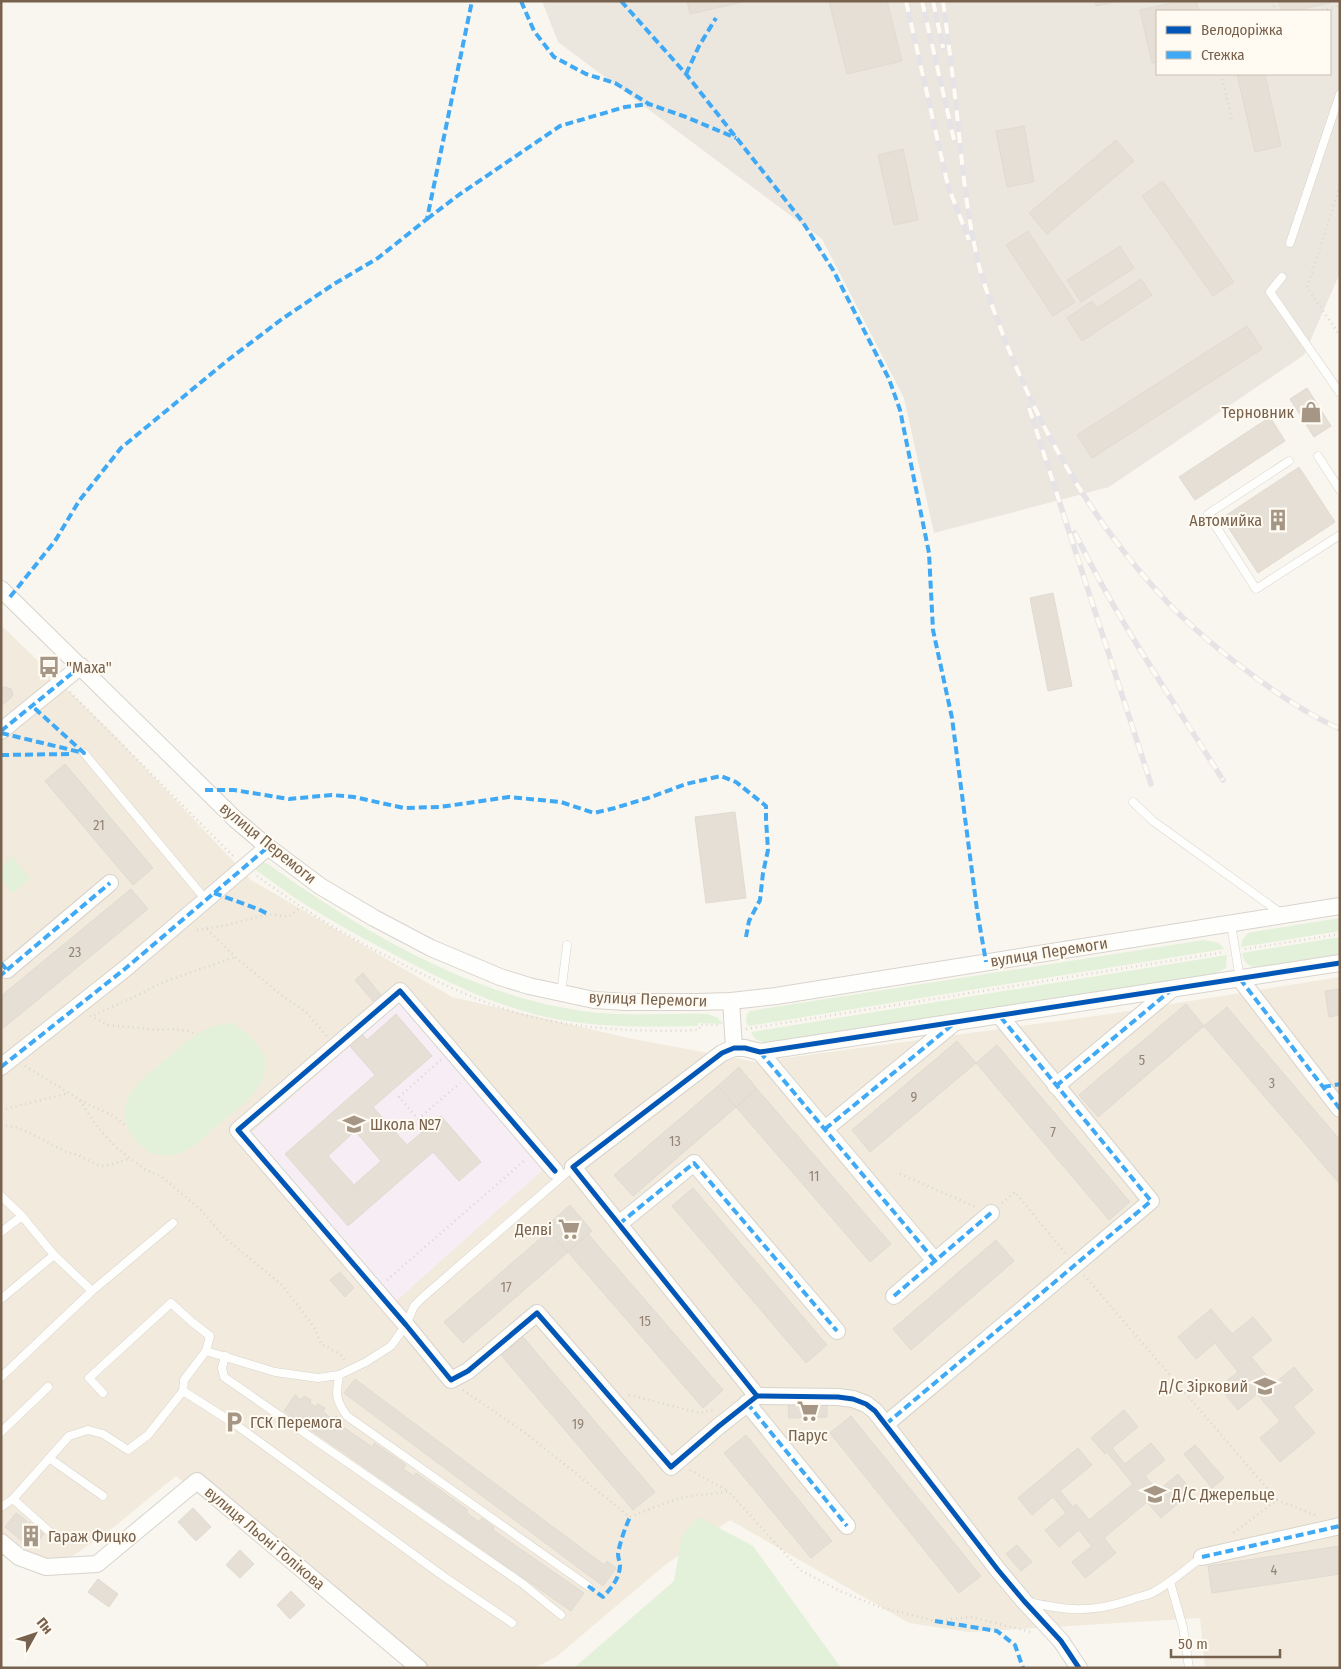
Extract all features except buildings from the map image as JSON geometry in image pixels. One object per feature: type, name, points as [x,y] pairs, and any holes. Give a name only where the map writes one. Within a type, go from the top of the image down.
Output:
[{"type":"street","name":"вулиця Перемоги","points":[[1,589],[230,814],[268,847],[320,886],[374,918],[431,948],[500,977],[561,994],[594,1000],[626,1002],[731,1001],[776,996],[1340,906]]},
{"type":"street","points":[[1,731],[81,666]]},
{"type":"street","points":[[6,1063],[126,968],[268,847]]},
{"type":"street","points":[[3,969],[110,883]]},
{"type":"street","points":[[847,1526],[574,1167],[692,1075],[722,1053],[734,1048],[745,1048],[760,1052],[1340,963]]},
{"type":"street","points":[[1240,979],[1340,1108]]},
{"type":"street","points":[[1056,1086],[1172,989]]},
{"type":"street","points":[[555,1171],[400,991],[238,1130],[451,1380],[468,1371],[537,1313],[671,1467],[752,1399],[838,1397],[853,1399],[866,1404],[886,1424],[1024,1601],[1061,1641],[1079,1668]]},
{"type":"street","points":[[731,1001],[734,1048]]},
{"type":"street","points":[[886,1424],[1151,1200],[999,1015]]},
{"type":"street","points":[[825,1129],[954,1023]]},
{"type":"street","points":[[760,1052],[935,1261]]},
{"type":"street","points":[[1323,1087],[1340,1084]]},
{"type":"street","points":[[619,1224],[694,1163],[837,1331]]},
{"type":"street","points":[[894,1296],[991,1213]]},
{"type":"street","name":"вулиця Льоні Голікова","points":[[1,1542],[18,1556],[46,1567],[98,1564],[197,1481],[419,1668]]},
{"type":"street","points":[[1202,1557],[1340,1526]]},
{"type":"lane","points":[[1290,243],[1340,94]]},
{"type":"lane","points":[[1282,277],[1270,292],[1340,393]]},
{"type":"lane","points":[[1318,456],[1340,490]]},
{"type":"lane","points":[[1289,461],[1208,514],[1256,589],[1340,535]]},
{"type":"lane","points":[[84,753],[206,900]]},
{"type":"lane","points":[[1133,802],[1153,821],[1284,916]]},
{"type":"lane","points":[[1231,924],[1240,979]]},
{"type":"lane","points":[[561,994],[567,945]]},
{"type":"lane","points":[[206,1351],[276,1372],[318,1378],[349,1372],[390,1346],[406,1325],[414,1306],[422,1298],[574,1167]]},
{"type":"lane","points":[[1,1196],[22,1216],[54,1255],[92,1291]]},
{"type":"lane","points":[[1,1232],[22,1216]]},
{"type":"lane","points":[[1,1377],[92,1291],[173,1223]]},
{"type":"lane","points":[[1,1299],[54,1255]]},
{"type":"lane","points":[[1,1507],[13,1499],[69,1436],[88,1430],[103,1434],[128,1450],[148,1435],[183,1392],[184,1380],[206,1351],[210,1336],[171,1302],[90,1378],[103,1393]]},
{"type":"lane","points":[[225,1356],[222,1368],[224,1377],[523,1584],[561,1615]]},
{"type":"lane","points":[[339,1375],[336,1395],[339,1405],[347,1416],[588,1586]]},
{"type":"lane","points":[[1,1432],[48,1387]]},
{"type":"lane","points":[[183,1392],[235,1424],[443,1576],[512,1623]]},
{"type":"lane","points":[[49,1458],[103,1496]]},
{"type":"lane","points":[[13,1499],[51,1533]]},
{"type":"lane","points":[[1024,1601],[1056,1608],[1091,1610],[1105,1608],[1152,1592],[1170,1582],[1202,1557]]},
{"type":"lane","points":[[1170,1582],[1183,1627],[1189,1668]]},
{"type":"path","points":[[1322,10],[1336,7],[1340,1]]},
{"type":"path","points":[[1221,75],[1232,120]]},
{"type":"path","points":[[1340,186],[1306,288],[1340,336]]},
{"type":"path","points":[[60,682],[244,868],[353,938],[438,982],[495,1006],[532,1017],[588,1027],[653,1031],[699,1030],[700,1025],[753,1028],[1340,934]]},
{"type":"path","points":[[196,930],[268,914],[288,917],[302,907]]},
{"type":"path","points":[[207,929],[236,957],[284,997],[306,1012],[336,1046]]},
{"type":"path","points":[[196,1034],[172,1029],[159,1030],[108,1024],[90,1016],[134,998],[162,983],[236,957]]},
{"type":"path","points":[[444,1058],[399,1097],[418,1120],[463,1080]]},
{"type":"path","points":[[6,1063],[19,1062],[79,1099],[115,1117],[126,1126]]},
{"type":"path","points":[[1,1110],[70,1093]]},
{"type":"path","points":[[79,1099],[98,1128],[129,1159],[176,1187],[186,1198],[200,1208],[225,1238],[282,1285],[314,1327],[321,1344],[340,1354],[349,1372]]},
{"type":"path","points":[[1,1124],[32,1134],[66,1152],[78,1155],[98,1165],[105,1166],[129,1159]]},
{"type":"path","points":[[375,1290],[529,1156]]},
{"type":"path","points":[[900,1174],[991,1213],[1015,1192],[1075,1265],[1277,1500],[1322,1518]]},
{"type":"path","points":[[451,1380],[470,1397],[528,1435],[630,1517],[659,1505],[686,1497],[715,1495],[728,1491]]},
{"type":"path","points":[[605,1390],[700,1413],[715,1410]]},
{"type":"path","points":[[677,1462],[728,1491],[800,1570],[840,1591],[879,1607],[935,1621],[971,1617],[1034,1633]]},
{"type":"path","points":[[1232,1534],[1277,1500]]},
{"type":"shaded area","points":[[542,1],[1340,1],[1340,273],[1304,355],[1109,487],[934,533],[904,398],[822,239],[558,42]]},
{"type":"shaded area","points":[[1,625],[114,735],[251,880],[452,997],[628,1038],[756,1062],[1103,1015],[1340,977],[1340,1668],[1205,1668],[1200,1618],[969,1632],[909,1623],[730,1520],[665,1565],[556,1657],[534,1668],[414,1668],[176,1476],[114,1527],[60,1565],[1,1541]]},
{"type":"shaded area","points":[[400,1001],[545,1168],[395,1302],[251,1133]]},
{"type":"green space","points":[[12,857],[30,878],[13,893],[1,879],[1,867]]},
{"type":"green space","points":[[262,862],[268,864],[341,913],[378,935],[457,975],[498,990],[539,1003],[582,1011],[629,1014],[708,1014],[718,1018],[723,1024],[698,1023],[698,1026],[660,1027],[603,1025],[565,1021],[500,1004],[426,971],[321,914],[253,868]]},
{"type":"green space","points":[[1340,918],[1340,931],[1241,947],[1242,940],[1248,933]]},
{"type":"green space","points":[[1340,937],[1340,954],[1259,967],[1247,964],[1242,953]]},
{"type":"green space","points":[[1204,940],[1219,943],[1224,949],[748,1026],[746,1020],[747,1014],[750,1011]]},
{"type":"green space","points":[[1227,955],[1226,968],[1213,975],[766,1044],[755,1039],[751,1032]]},
{"type":"green space","points":[[229,1023],[249,1035],[258,1046],[264,1058],[265,1070],[262,1081],[256,1091],[203,1139],[185,1151],[179,1154],[162,1155],[144,1148],[134,1138],[126,1122],[125,1111],[127,1101],[132,1092],[139,1083],[194,1036],[210,1028]]},
{"type":"green space","points":[[698,1517],[753,1546],[841,1668],[574,1668],[674,1581],[682,1536]]},
{"type":"railway","points":[[906,1],[948,186],[969,240]]},
{"type":"railway","points":[[922,1],[954,140]]},
{"type":"railway","points":[[933,1],[943,48]]},
{"type":"railway","points":[[943,1],[967,204],[973,239],[989,299],[1019,373],[1050,437],[1067,468],[1106,527],[1127,556],[1172,607],[1208,640],[1280,695],[1340,729]]},
{"type":"railway","points":[[1029,408],[1151,784]]},
{"type":"railway","points":[[1075,533],[1127,628],[1223,780]]},
{"type":"marked path","points":[[10,597],[55,541],[79,501],[121,448],[228,360],[282,319],[334,284],[378,258],[427,219],[472,1]]},
{"type":"marked path","points":[[521,1],[534,31],[554,57],[586,74],[615,83],[649,104],[736,138]]},
{"type":"marked path","points":[[621,1],[686,74],[802,221],[833,270],[889,379],[900,410],[929,553],[933,630],[952,718],[977,910],[986,962]]},
{"type":"marked path","points":[[686,74],[699,46],[716,18]]},
{"type":"marked path","points":[[427,219],[460,194],[560,126],[625,107],[649,104]]},
{"type":"marked path","points":[[1,731],[81,666]]},
{"type":"marked path","points":[[1,733],[84,753],[31,705]]},
{"type":"marked path","points":[[1,755],[71,754]]},
{"type":"marked path","points":[[205,790],[234,790],[289,799],[332,795],[354,797],[404,808],[440,807],[509,797],[561,802],[594,813],[651,797],[686,784],[721,776],[736,782],[766,806],[768,850],[760,900],[749,921],[746,937]]},
{"type":"marked path","points":[[1,1067],[126,968],[268,847]]},
{"type":"marked path","points":[[7,970],[110,883]]},
{"type":"marked path","points":[[214,893],[268,914]]},
{"type":"marked path","points":[[1,963],[7,970],[1,975]]},
{"type":"marked path","points":[[1240,979],[1340,1109]]},
{"type":"marked path","points":[[1056,1086],[1170,991]]},
{"type":"marked path","points":[[886,1424],[1151,1201],[999,1015]]},
{"type":"marked path","points":[[825,1129],[952,1025]]},
{"type":"marked path","points":[[760,1052],[935,1261]]},
{"type":"marked path","points":[[1323,1087],[1340,1084]]},
{"type":"marked path","points":[[619,1224],[694,1163],[837,1331]]},
{"type":"marked path","points":[[894,1296],[991,1213]]},
{"type":"marked path","points":[[747,1403],[847,1526]]},
{"type":"marked path","points":[[588,1586],[603,1597],[614,1583],[620,1566],[619,1550],[630,1517]]},
{"type":"marked path","points":[[1202,1557],[1340,1526]]},
{"type":"marked path","points":[[935,1621],[997,1631],[1015,1645],[1023,1668]]},
{"type":"cycle path","points":[[1079,1668],[1061,1641],[998,1570],[875,1411],[866,1404],[853,1399],[838,1397],[757,1396],[573,1167],[722,1053],[734,1048],[745,1048],[760,1052],[1340,963]]},
{"type":"cycle path","points":[[555,1171],[400,991],[238,1130],[451,1380],[468,1371],[537,1313],[671,1467],[757,1396]]},
{"type":"place","name":"Терновник","points":[[1311,412]]},
{"type":"place","name":"Автомийка","points":[[1278,520]]},
{"type":"place","name":"\"Маха\"","points":[[49,667]]},
{"type":"place","name":"Школа №7","points":[[354,1124]]},
{"type":"place","name":"Делві","points":[[569,1229]]},
{"type":"place","name":"Д/С Зірковий","points":[[1265,1386]]},
{"type":"place","name":"Парус","points":[[808,1411]]},
{"type":"place","name":"ГСК Перемога","points":[[234,1422]]},
{"type":"place","name":"Д/С Джерельце","points":[[1155,1494]]},
{"type":"place","name":"Гараж Фицко","points":[[31,1536]]}]
